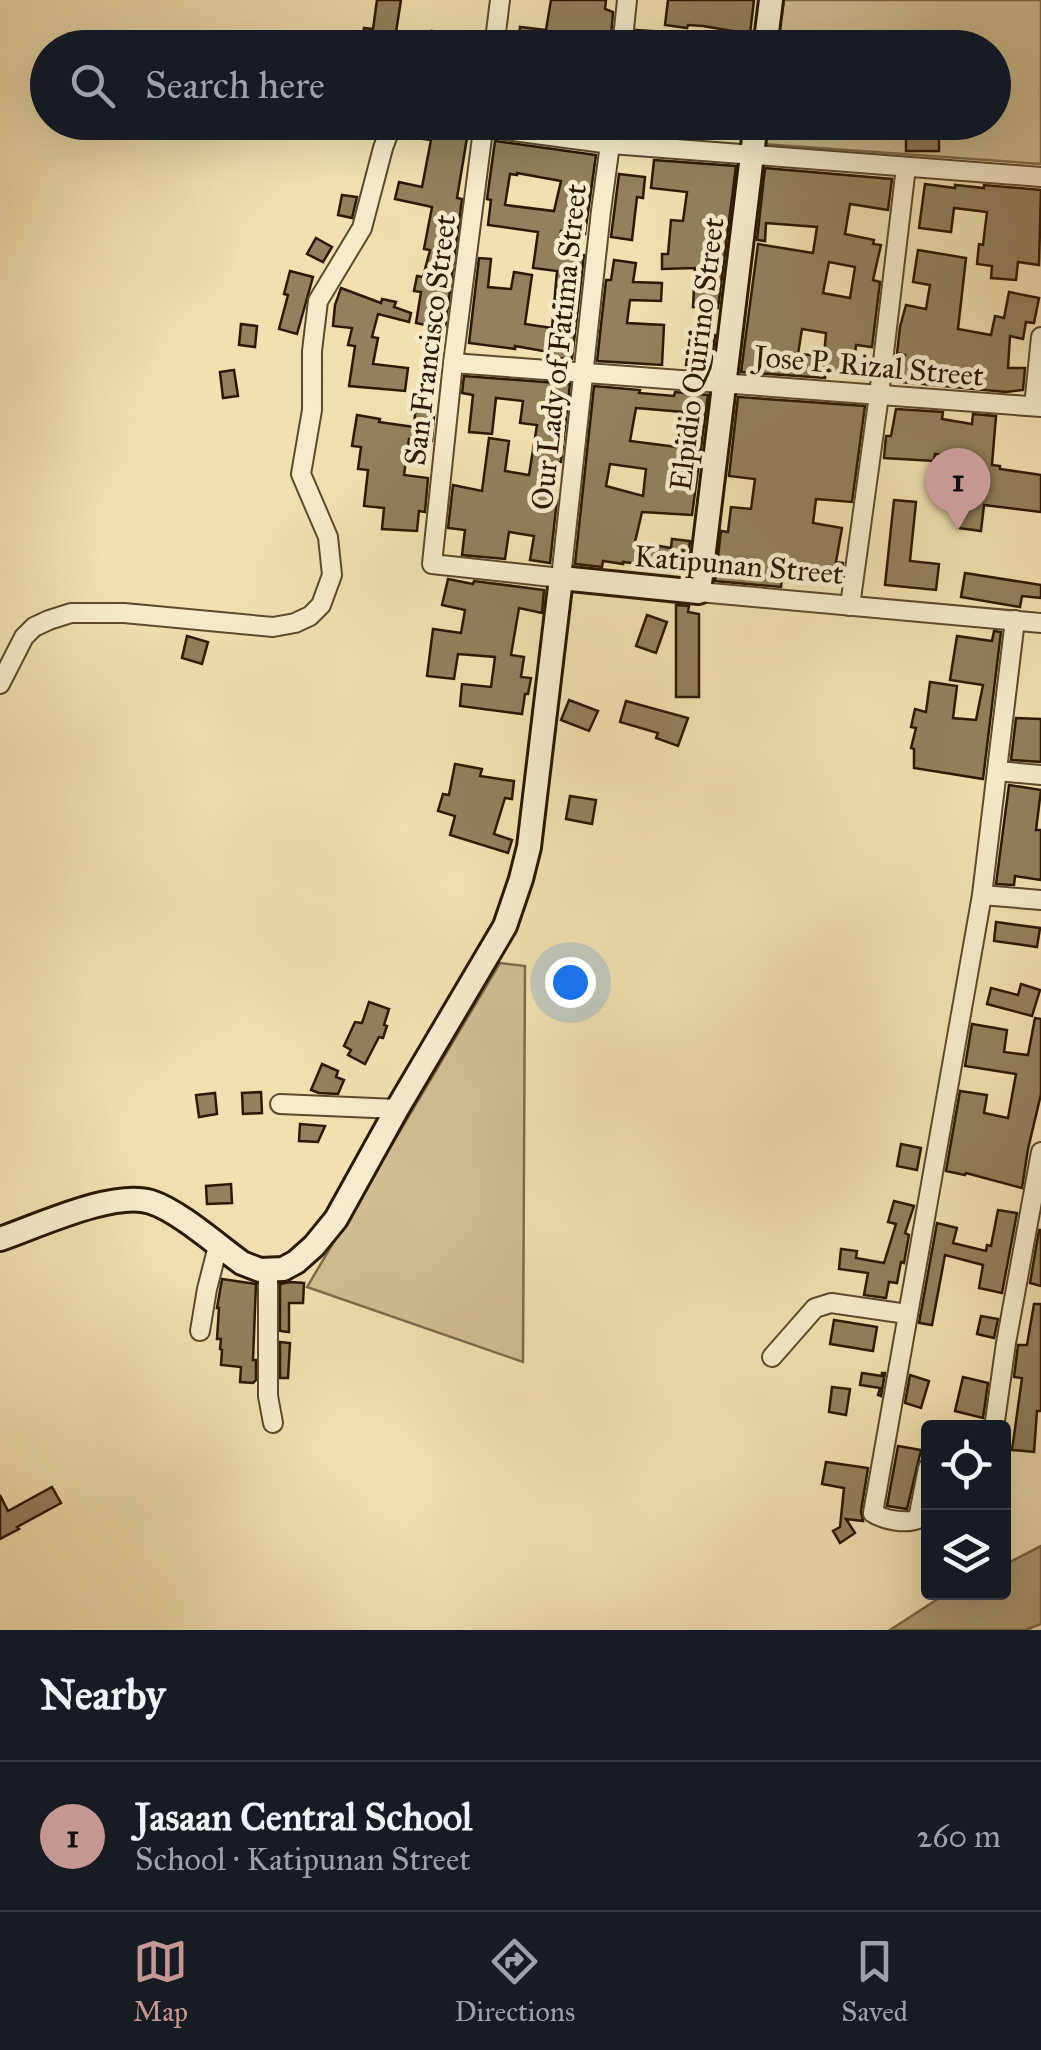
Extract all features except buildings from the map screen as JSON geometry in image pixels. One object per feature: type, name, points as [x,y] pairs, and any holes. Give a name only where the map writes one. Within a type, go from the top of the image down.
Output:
[{"type":"street","points":[[496,30],[500,0]]},
{"type":"street","points":[[624,30],[627,0]]},
{"type":"street","points":[[768,30],[772,0]]},
{"type":"street","points":[[0,684],[24,636],[34,627],[71,613],[124,613],[273,627],[296,623],[322,605],[332,575],[332,554],[320,515],[300,474],[313,398],[315,312],[362,228],[386,140]]},
{"type":"street","name":"San Francisco Street","points":[[432,564],[482,140]]},
{"type":"street","points":[[584,140],[1041,177]]},
{"type":"street","name":"Our Lady of Fatima Street","points":[[561,578],[611,140]]},
{"type":"street","name":"Elpidio Quirino Street","points":[[699,592],[754,140]]},
{"type":"street","points":[[850,606],[880,395],[906,167]]},
{"type":"street","points":[[1038,406],[1041,337]]},
{"type":"street","name":"Jose P. Rizal Street","points":[[453,363],[1038,406]]},
{"type":"street","name":"Katipunan Street","points":[[432,564],[1041,623]]},
{"type":"street","points":[[0,1239],[128,1199],[162,1207],[251,1268],[283,1268],[314,1246],[336,1219],[512,909],[528,847],[561,578]]},
{"type":"street","points":[[921,1504],[918,1519],[909,1522],[873,1513],[982,895],[1015,620]]},
{"type":"street","points":[[997,772],[1041,776]]},
{"type":"street","points":[[982,895],[1041,900]]},
{"type":"street","points":[[280,1104],[397,1109]]},
{"type":"street","points":[[995,1420],[1041,1152]]},
{"type":"street","points":[[200,1330],[218,1246]]},
{"type":"street","points":[[268,1270],[268,1396],[273,1422]]},
{"type":"street","points":[[772,1357],[822,1304],[907,1314]]},
{"type":"shaded area","points":[[784,0],[1041,0],[1041,164],[763,144],[764,140],[1011,140],[1011,30],[780,30]]},
{"type":"shaded area","points":[[500,963],[525,966],[523,1362],[307,1287]]},
{"type":"shaded area","points":[[1041,1546],[1041,1624],[1026,1630],[890,1630],[936,1600],[1011,1600],[1011,1561]]},
{"type":"place","name":"Jasaan Central School","points":[[958,530]]}]
